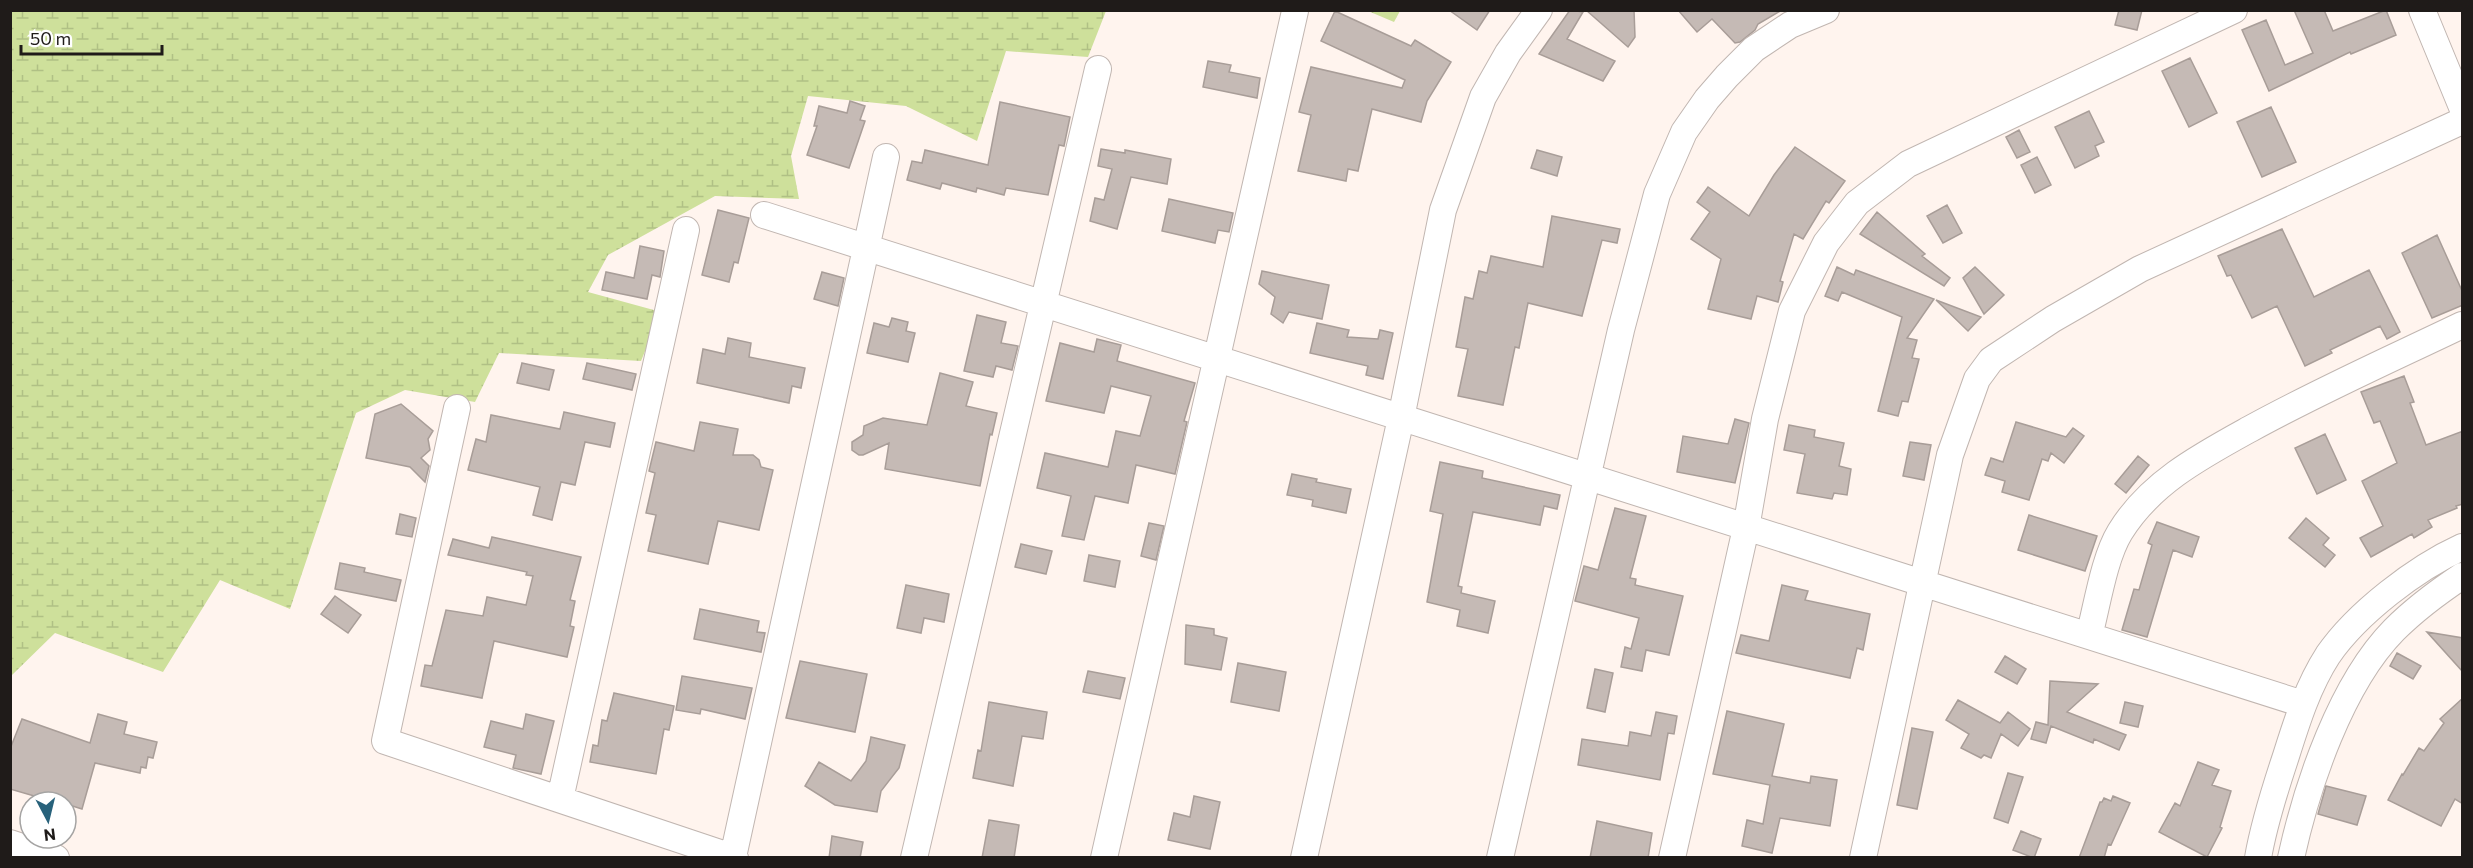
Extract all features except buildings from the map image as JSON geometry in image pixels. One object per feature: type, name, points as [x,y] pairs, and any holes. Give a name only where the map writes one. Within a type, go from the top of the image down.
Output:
[{"type":"street","points":[[1304,858],[1401,418],[1443,210],[1483,97],[1508,53],[1539,10]]},
{"type":"street","points":[[1500,858],[1621,330],[1657,194],[1684,132],[1707,99],[1754,49],[1790,25],[1826,10]]},
{"type":"street","points":[[1672,858],[1746,528],[1765,419],[1792,311],[1826,243],[1857,203],[1908,164],[2234,10]]},
{"type":"street","points":[[2422,10],[2463,107]]},
{"type":"street","points":[[1104,858],[1295,11]]},
{"type":"street","points":[[914,858],[1098,69]]},
{"type":"street","points":[[1863,858],[1950,455],[1977,379],[1990,360],[2054,319],[2140,269],[2463,121]]},
{"type":"street","points":[[457,408],[385,741],[734,857],[886,157]]},
{"type":"street","points":[[764,215],[2303,704]]},
{"type":"street","points":[[560,799],[686,230]]},
{"type":"street","points":[[2089,636],[2104,577],[2118,535],[2136,508],[2158,487],[2192,461],[2294,405],[2463,325]]},
{"type":"street","points":[[2258,858],[2278,780],[2303,704],[2329,655],[2363,616],[2400,585],[2463,547]]},
{"type":"street","points":[[2291,858],[2310,782],[2341,710],[2368,664],[2393,632],[2420,606],[2463,576]]},
{"type":"street","points":[[10,843],[56,858]]},
{"type":"green space","points":[[11,11],[1106,11],[1088,57],[1006,51],[977,141],[906,106],[808,96],[791,156],[799,199],[715,196],[608,255],[588,292],[661,312],[641,361],[499,353],[475,402],[405,390],[356,413],[290,609],[220,580],[163,672],[55,633],[11,676]]},
{"type":"green space","points":[[1368,11],[1400,11],[1394,22]]}]
